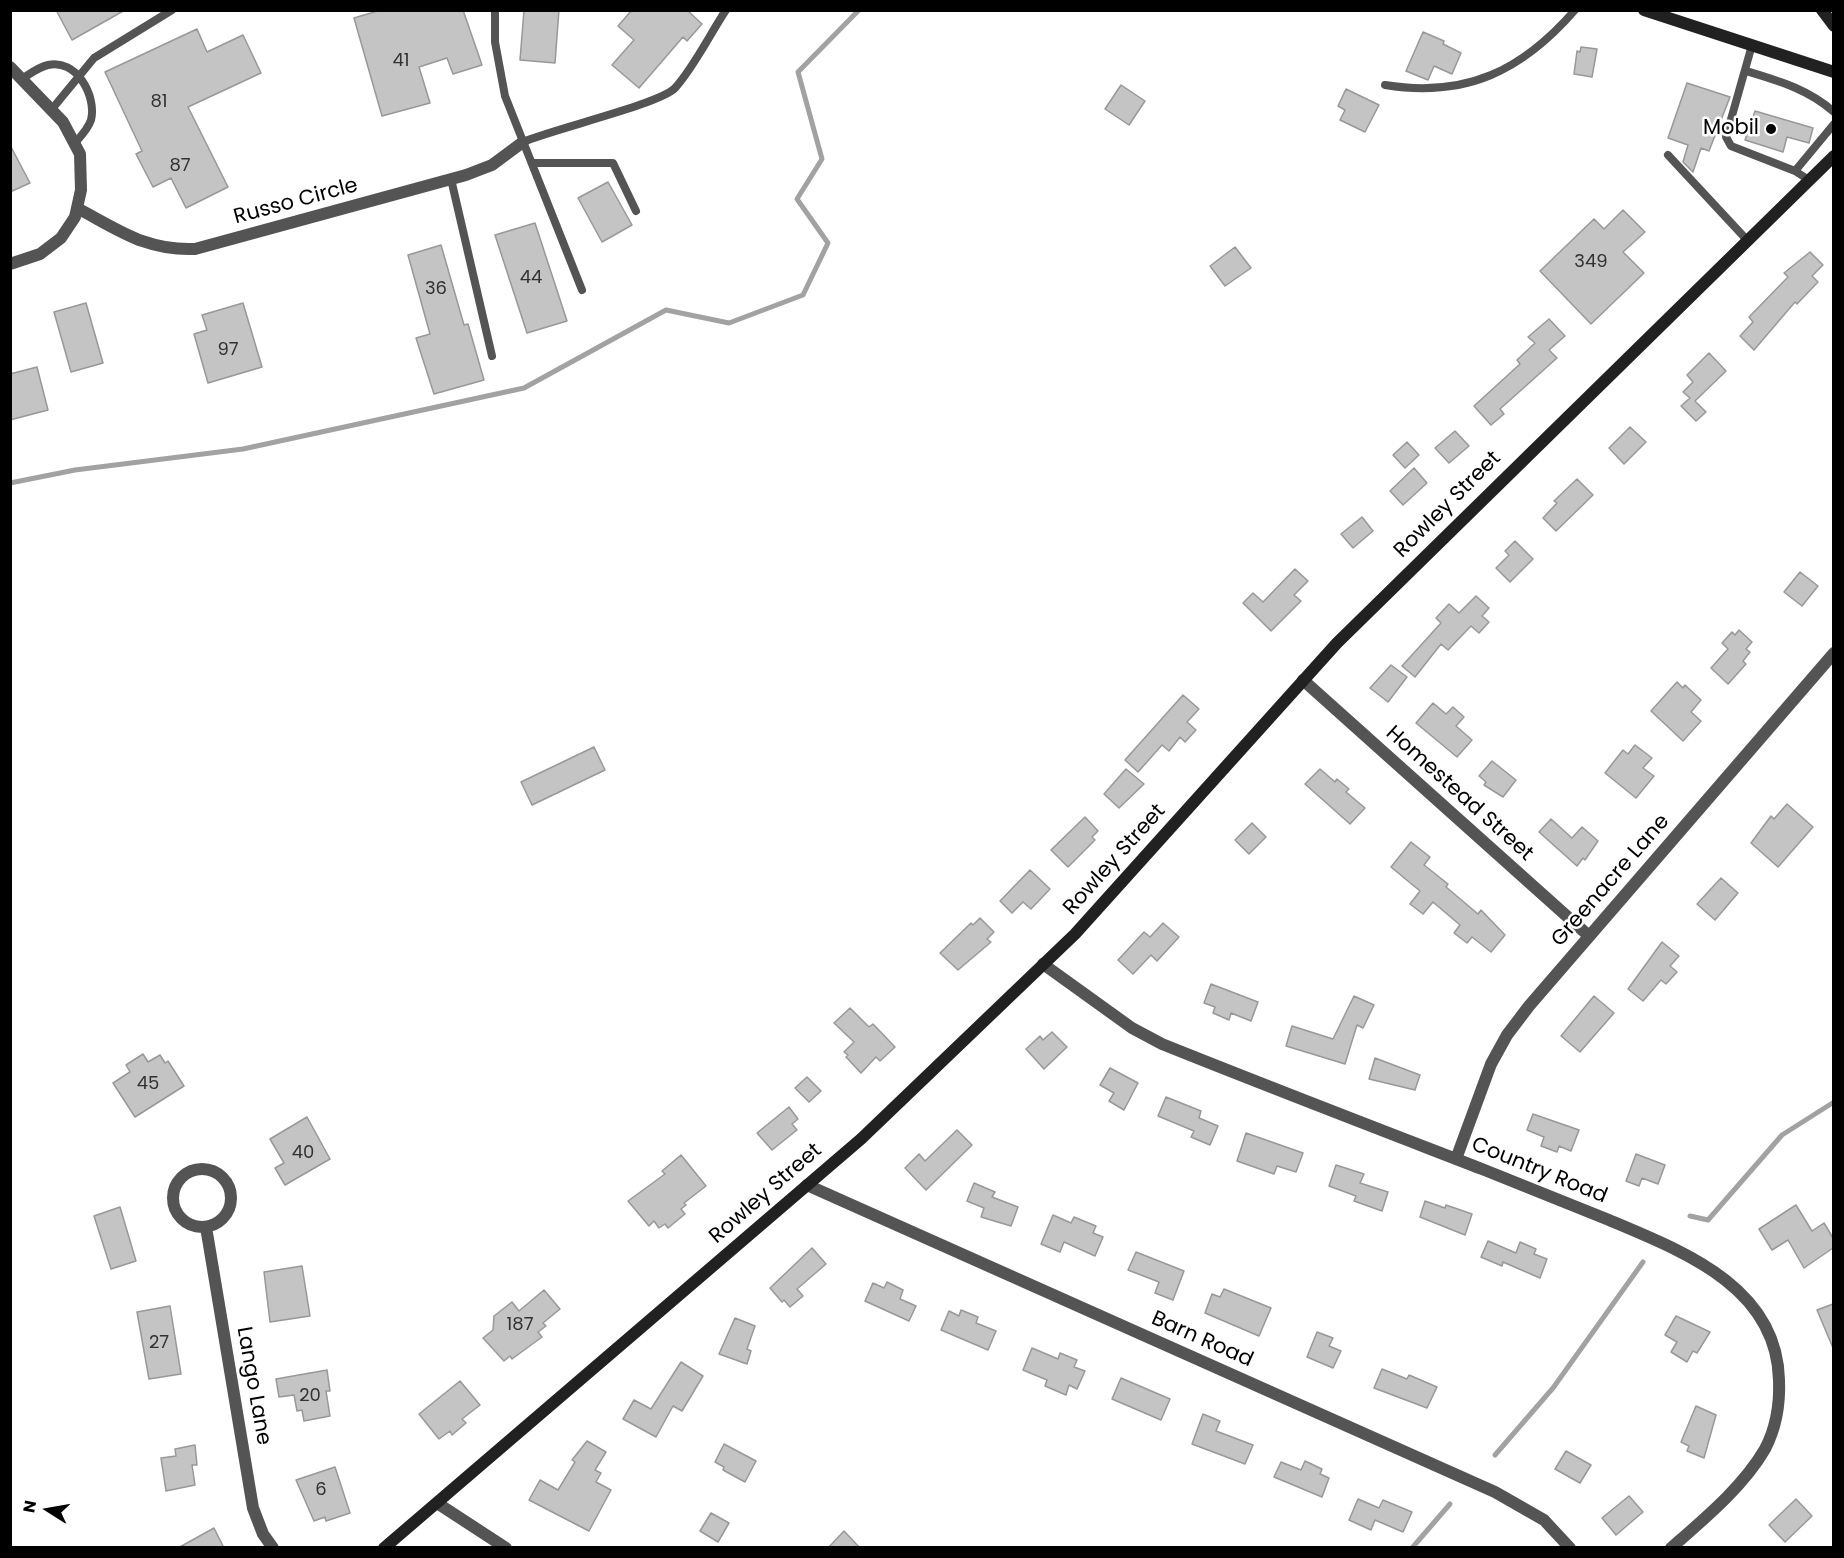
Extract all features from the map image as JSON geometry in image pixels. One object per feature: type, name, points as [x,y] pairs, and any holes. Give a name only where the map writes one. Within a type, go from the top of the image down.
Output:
[{"type":"street","points":[[1644,10],[1833,72]]},
{"type":"street","points":[[1822,10],[1833,26]]},
{"type":"street","points":[[10,67],[63,122],[80,154],[81,189],[75,217],[61,238],[40,254],[10,264]]},
{"type":"street","name":"Russo Circle","points":[[77,208],[152,246],[172,250],[195,249],[451,179],[492,165],[523,142]]},
{"type":"street","name":"Rowley Street","points":[[384,1548],[861,1139],[1075,934],[1354,626],[1833,156]]},
{"type":"street","name":"Greenacre Lane","points":[[1456,1159],[1498,1049],[1529,1006],[1833,653]]},
{"type":"street","name":"Homestead Street","points":[[1303,680],[1589,936]]},
{"type":"street","name":"Country Road","points":[[1043,964],[1132,1028],[1162,1044],[1563,1201],[1696,1258],[1734,1286],[1764,1326],[1774,1348],[1779,1375],[1778,1408],[1770,1437],[1749,1471],[1671,1548]]},
{"type":"street","points":[[198,1170],[217,1173],[224,1179],[231,1195],[228,1212],[222,1219],[206,1227],[187,1223],[175,1207],[173,1197],[181,1179],[198,1170]]},
{"type":"street","name":"Barn Road","points":[[807,1185],[1495,1492],[1544,1520],[1570,1548]]},
{"type":"street","name":"Lango Lane","points":[[206,1227],[254,1508],[263,1534],[273,1548]]},
{"type":"street","points":[[437,1503],[506,1548]]},
{"type":"lane","points":[[52,109],[78,74],[94,58],[172,10]]},
{"type":"lane","points":[[495,10],[495,42],[505,96],[582,290]]},
{"type":"lane","points":[[523,142],[549,131],[638,105],[674,89],[726,10]]},
{"type":"lane","points":[[1385,85],[1411,89],[1456,87],[1500,72],[1523,60],[1545,43],[1575,10]]},
{"type":"lane","points":[[1752,45],[1726,137],[1731,146],[1795,171],[1809,180]]},
{"type":"lane","points":[[23,78],[50,64],[66,66],[78,74],[90,99],[92,114],[87,130],[75,143]]},
{"type":"lane","points":[[1746,71],[1792,84],[1819,99],[1833,112]]},
{"type":"lane","points":[[1795,171],[1833,124]]},
{"type":"lane","points":[[1668,155],[1747,240]]},
{"type":"lane","points":[[532,163],[613,163],[636,211]]},
{"type":"lane","points":[[451,179],[492,356]]},
{"type":"building","points":[[56,10],[125,10],[72,40]]},
{"type":"building","points":[[381,10],[463,10],[482,65],[453,74],[447,58],[419,67],[430,103],[382,116],[354,18]]},
{"type":"building","points":[[524,10],[559,10],[555,63],[520,60]]},
{"type":"building","points":[[632,10],[687,10],[702,24],[687,41],[683,37],[639,88],[612,65],[634,40],[618,26]]},
{"type":"building","points":[[197,29],[207,52],[243,35],[261,73],[188,107],[228,187],[186,208],[171,178],[153,187],[136,154],[142,151],[105,72]]},
{"type":"building","points":[[1423,32],[1444,41],[1443,44],[1461,53],[1452,74],[1434,66],[1428,80],[1406,71]]},
{"type":"building","points":[[1581,47],[1597,49],[1592,77],[1574,74],[1577,51],[1580,52]]},
{"type":"building","points":[[1687,83],[1730,97],[1709,151],[1701,148],[1693,172],[1683,162],[1688,145],[1668,138]]},
{"type":"building","points":[[1121,85],[1145,101],[1129,125],[1105,109]]},
{"type":"building","points":[[1346,89],[1379,105],[1365,132],[1340,120],[1345,110],[1338,106]]},
{"type":"building","points":[[1755,111],[1813,128],[1809,143],[1787,137],[1783,152],[1745,140]]},
{"type":"building","points":[[10,145],[30,183],[10,192]]},
{"type":"building","points":[[608,182],[632,225],[602,242],[578,198]]},
{"type":"building","points":[[1623,210],[1645,232],[1623,252],[1644,273],[1591,324],[1540,271],[1594,219],[1604,229]]},
{"type":"building","points":[[535,223],[567,321],[527,333],[495,235]]},
{"type":"building","points":[[441,245],[464,325],[468,324],[484,380],[434,394],[416,338],[430,334],[408,255]]},
{"type":"building","points":[[1235,247],[1251,268],[1225,286],[1210,266]]},
{"type":"building","points":[[1810,252],[1823,265],[1812,276],[1818,282],[1797,304],[1795,302],[1754,350],[1740,336],[1753,322],[1749,317],[1788,277],[1784,273]]},
{"type":"building","points":[[86,303],[103,363],[71,372],[54,312]]},
{"type":"building","points":[[243,303],[262,367],[208,383],[194,334],[207,330],[202,315]]},
{"type":"building","points":[[1549,319],[1565,336],[1549,350],[1557,358],[1500,409],[1504,414],[1491,425],[1474,406],[1520,364],[1517,360],[1535,343],[1528,337]]},
{"type":"building","points":[[1709,353],[1726,371],[1695,401],[1706,412],[1696,421],[1681,406],[1690,398],[1683,392],[1693,382],[1687,375]]},
{"type":"building","points":[[37,367],[48,410],[10,420],[10,374]]},
{"type":"building","points":[[1630,427],[1646,442],[1624,464],[1609,448]]},
{"type":"building","points":[[1455,431],[1469,446],[1449,463],[1435,448]]},
{"type":"building","points":[[1407,442],[1419,455],[1405,468],[1393,455]]},
{"type":"building","points":[[1414,468],[1427,483],[1403,505],[1390,491]]},
{"type":"building","points":[[1577,479],[1593,495],[1556,531],[1543,518],[1557,503],[1554,501]]},
{"type":"building","points":[[1362,517],[1373,531],[1353,548],[1341,534]]},
{"type":"building","points":[[1515,541],[1533,559],[1510,582],[1496,568],[1509,555],[1505,551]]},
{"type":"building","points":[[1295,569],[1308,581],[1294,595],[1301,601],[1271,631],[1243,603],[1253,593],[1263,602]]},
{"type":"building","points":[[1800,572],[1818,586],[1802,606],[1784,592]]},
{"type":"building","points":[[1476,596],[1489,608],[1482,616],[1489,622],[1479,633],[1471,626],[1448,650],[1441,644],[1415,677],[1402,666],[1441,623],[1436,618],[1449,604],[1459,613]]},
{"type":"building","points":[[1739,630],[1752,642],[1746,649],[1750,652],[1743,661],[1746,664],[1728,684],[1711,668],[1728,649],[1722,643],[1732,632],[1735,635]]},
{"type":"building","points":[[1391,665],[1407,677],[1388,702],[1370,688]]},
{"type":"building","points":[[1677,682],[1683,688],[1685,685],[1701,700],[1691,712],[1701,721],[1683,741],[1651,711]]},
{"type":"building","points":[[1183,695],[1199,709],[1187,722],[1196,730],[1185,742],[1180,737],[1169,751],[1162,745],[1138,772],[1125,760]]},
{"type":"building","points":[[1433,703],[1446,714],[1453,707],[1464,717],[1456,726],[1472,740],[1457,757],[1416,723]]},
{"type":"building","points":[[1635,745],[1652,758],[1643,768],[1654,776],[1636,798],[1605,773],[1623,750],[1628,754]]},
{"type":"building","points":[[594,747],[605,770],[532,805],[521,782]]},
{"type":"building","points":[[1492,761],[1516,780],[1503,797],[1484,785],[1486,782],[1479,776]]},
{"type":"building","points":[[1126,769],[1144,784],[1119,808],[1104,794]]},
{"type":"building","points":[[1320,769],[1335,782],[1337,779],[1349,789],[1346,792],[1365,808],[1350,824],[1305,784]]},
{"type":"building","points":[[1787,804],[1813,827],[1778,867],[1751,843],[1771,816],[1774,819]]},
{"type":"building","points":[[1085,817],[1098,831],[1092,837],[1095,840],[1068,867],[1051,850]]},
{"type":"building","points":[[1551,819],[1572,838],[1582,827],[1598,841],[1585,860],[1583,858],[1577,866],[1539,832]]},
{"type":"building","points":[[1252,823],[1266,837],[1249,854],[1235,840]]},
{"type":"building","points":[[1411,842],[1430,857],[1424,865],[1448,884],[1446,887],[1478,914],[1481,910],[1505,935],[1491,952],[1472,937],[1467,943],[1454,933],[1460,925],[1433,902],[1423,914],[1410,904],[1420,891],[1391,867]]},
{"type":"building","points":[[1030,870],[1050,889],[1031,909],[1023,902],[1012,913],[1000,901]]},
{"type":"building","points":[[1721,878],[1738,893],[1715,920],[1697,904]]},
{"type":"building","points":[[980,918],[994,932],[987,939],[991,942],[958,970],[940,953],[971,923],[973,925]]},
{"type":"building","points":[[1163,923],[1179,937],[1157,961],[1151,955],[1133,974],[1118,960],[1144,932],[1150,937]]},
{"type":"building","points":[[1662,942],[1679,956],[1670,966],[1677,972],[1666,984],[1661,980],[1643,1001],[1628,989]]},
{"type":"building","points":[[1211,984],[1258,1002],[1251,1021],[1231,1013],[1229,1020],[1213,1013],[1215,1007],[1204,1003]]},
{"type":"building","points":[[1354,996],[1374,1005],[1363,1028],[1357,1025],[1345,1064],[1286,1046],[1292,1026],[1333,1039]]},
{"type":"building","points":[[1594,996],[1614,1013],[1580,1052],[1561,1036]]},
{"type":"building","points":[[850,1008],[869,1027],[873,1024],[895,1047],[880,1061],[876,1057],[861,1073],[844,1052],[854,1042],[834,1023]]},
{"type":"building","points":[[1052,1032],[1067,1047],[1044,1069],[1026,1049],[1040,1036],[1043,1040]]},
{"type":"building","points":[[143,1054],[148,1062],[160,1055],[165,1063],[168,1061],[184,1086],[135,1117],[113,1083],[130,1072],[126,1065]]},
{"type":"building","points":[[1375,1058],[1420,1075],[1415,1090],[1369,1079]]},
{"type":"building","points":[[1110,1068],[1138,1083],[1124,1110],[1109,1101],[1114,1093],[1100,1085]]},
{"type":"building","points":[[807,1077],[821,1091],[809,1102],[795,1088]]},
{"type":"building","points":[[1166,1097],[1201,1111],[1199,1118],[1218,1126],[1210,1145],[1191,1137],[1194,1131],[1158,1116]]},
{"type":"building","points":[[789,1107],[798,1119],[792,1124],[797,1130],[772,1150],[757,1133]]},
{"type":"building","points":[[1533,1114],[1579,1130],[1571,1151],[1559,1146],[1557,1152],[1541,1146],[1544,1137],[1527,1130]]},
{"type":"building","points":[[307,1117],[330,1159],[285,1185],[275,1168],[284,1163],[270,1139]]},
{"type":"building","points":[[957,1130],[972,1145],[926,1190],[905,1168],[919,1154],[925,1161]]},
{"type":"building","points":[[1246,1133],[1303,1153],[1296,1172],[1277,1166],[1274,1174],[1237,1161]]},
{"type":"building","points":[[1636,1154],[1665,1165],[1658,1184],[1642,1178],[1639,1186],[1626,1181]]},
{"type":"building","points":[[681,1155],[706,1186],[684,1203],[686,1205],[681,1209],[685,1214],[668,1228],[665,1224],[659,1228],[654,1221],[649,1226],[628,1201],[665,1174],[662,1171]]},
{"type":"building","points":[[1336,1165],[1364,1174],[1360,1183],[1388,1192],[1382,1211],[1354,1201],[1356,1196],[1329,1186]]},
{"type":"building","points":[[974,1183],[995,1192],[992,1197],[1018,1207],[1011,1226],[981,1217],[984,1208],[967,1201]]},
{"type":"building","points":[[1425,1201],[1472,1214],[1465,1235],[1420,1217]]},
{"type":"building","points":[[1796,1205],[1812,1231],[1824,1223],[1833,1238],[1833,1248],[1804,1268],[1788,1240],[1772,1250],[1759,1229]]},
{"type":"building","points":[[120,1207],[136,1261],[111,1269],[94,1216]]},
{"type":"building","points":[[1053,1215],[1071,1223],[1074,1217],[1096,1226],[1093,1233],[1103,1237],[1095,1256],[1064,1242],[1060,1252],[1041,1244]]},
{"type":"building","points":[[1488,1241],[1516,1253],[1520,1242],[1536,1249],[1534,1254],[1547,1259],[1540,1278],[1503,1262],[1502,1266],[1481,1257]]},
{"type":"building","points":[[812,1248],[826,1264],[797,1289],[803,1296],[790,1307],[784,1300],[782,1302],[770,1288]]},
{"type":"building","points":[[1136,1252],[1184,1271],[1173,1300],[1155,1293],[1159,1282],[1128,1270]]},
{"type":"building","points":[[302,1266],[310,1316],[270,1322],[264,1272]]},
{"type":"building","points":[[887,1282],[903,1290],[900,1299],[916,1306],[909,1321],[865,1301],[873,1283],[884,1288]]},
{"type":"building","points":[[1224,1289],[1271,1308],[1259,1336],[1205,1313],[1212,1294],[1220,1297]]},
{"type":"building","points":[[544,1290],[560,1309],[543,1323],[546,1326],[538,1332],[542,1337],[512,1359],[510,1356],[504,1361],[483,1338],[493,1330],[494,1316],[512,1302],[519,1311]]},
{"type":"building","points":[[1833,1304],[1833,1348],[1817,1310]]},
{"type":"building","points":[[170,1306],[181,1374],[149,1379],[137,1312]]},
{"type":"building","points":[[961,1310],[978,1317],[976,1323],[996,1331],[988,1350],[941,1330],[949,1311],[959,1316]]},
{"type":"building","points":[[1676,1316],[1710,1332],[1697,1353],[1693,1351],[1687,1362],[1671,1352],[1677,1342],[1665,1335]]},
{"type":"building","points":[[735,1318],[755,1326],[747,1349],[751,1351],[747,1364],[719,1354]]},
{"type":"building","points":[[1317,1332],[1333,1338],[1329,1346],[1341,1351],[1333,1368],[1307,1357]]},
{"type":"building","points":[[1032,1348],[1058,1359],[1060,1353],[1077,1360],[1074,1367],[1085,1371],[1077,1389],[1069,1385],[1066,1395],[1045,1386],[1047,1380],[1023,1370]]},
{"type":"building","points":[[681,1362],[703,1376],[682,1411],[673,1406],[656,1437],[623,1419],[634,1400],[651,1409]]},
{"type":"building","points":[[1382,1369],[1407,1379],[1409,1375],[1437,1387],[1427,1408],[1374,1388]]},
{"type":"building","points":[[327,1370],[330,1391],[326,1391],[330,1416],[304,1421],[302,1410],[297,1411],[294,1395],[279,1397],[276,1379]]},
{"type":"building","points":[[1121,1378],[1170,1399],[1161,1420],[1112,1399]]},
{"type":"building","points":[[460,1381],[480,1405],[462,1419],[466,1423],[452,1435],[450,1431],[439,1439],[419,1414]]},
{"type":"building","points":[[1696,1406],[1716,1415],[1704,1458],[1687,1451],[1689,1446],[1681,1442]]},
{"type":"building","points":[[1203,1414],[1220,1421],[1216,1431],[1253,1445],[1245,1464],[1192,1444]]},
{"type":"building","points":[[587,1441],[606,1452],[595,1470],[601,1473],[596,1482],[611,1490],[589,1531],[529,1500],[540,1480],[558,1490],[575,1462],[572,1460]]},
{"type":"building","points":[[724,1444],[756,1461],[745,1482],[723,1470],[724,1467],[715,1462]]},
{"type":"building","points":[[195,1445],[197,1465],[192,1465],[195,1485],[166,1491],[161,1458],[176,1456],[175,1449]]},
{"type":"building","points":[[1566,1451],[1591,1465],[1580,1483],[1555,1469]]},
{"type":"building","points":[[1305,1461],[1322,1469],[1320,1474],[1329,1478],[1322,1497],[1274,1477],[1281,1462],[1301,1470]]},
{"type":"building","points":[[335,1467],[350,1513],[326,1521],[325,1517],[314,1521],[296,1480]]},
{"type":"building","points":[[1629,1496],[1643,1512],[1616,1535],[1602,1518]]},
{"type":"building","points":[[1358,1499],[1379,1508],[1383,1500],[1412,1512],[1403,1532],[1375,1520],[1371,1530],[1349,1520]]},
{"type":"building","points":[[1796,1499],[1812,1516],[1785,1542],[1769,1525]]},
{"type":"building","points":[[711,1513],[729,1523],[718,1542],[700,1531]]},
{"type":"building","points":[[214,1528],[224,1548],[178,1548]]},
{"type":"building","points":[[844,1531],[860,1548],[828,1548]]},
{"type":"waterway","points":[[10,483],[75,470],[243,449],[524,388],[666,310],[729,323],[803,295],[828,243],[797,199],[822,159],[798,72],[859,10]]},
{"type":"waterway","points":[[1690,1216],[1708,1220],[1782,1135],[1834,1102]]},
{"type":"waterway","points":[[1495,1455],[1553,1388],[1643,1262]]},
{"type":"waterway","points":[[1412,1548],[1450,1504]]},
{"type":"place","name":"Mobil","points":[[1771,129]]}]
